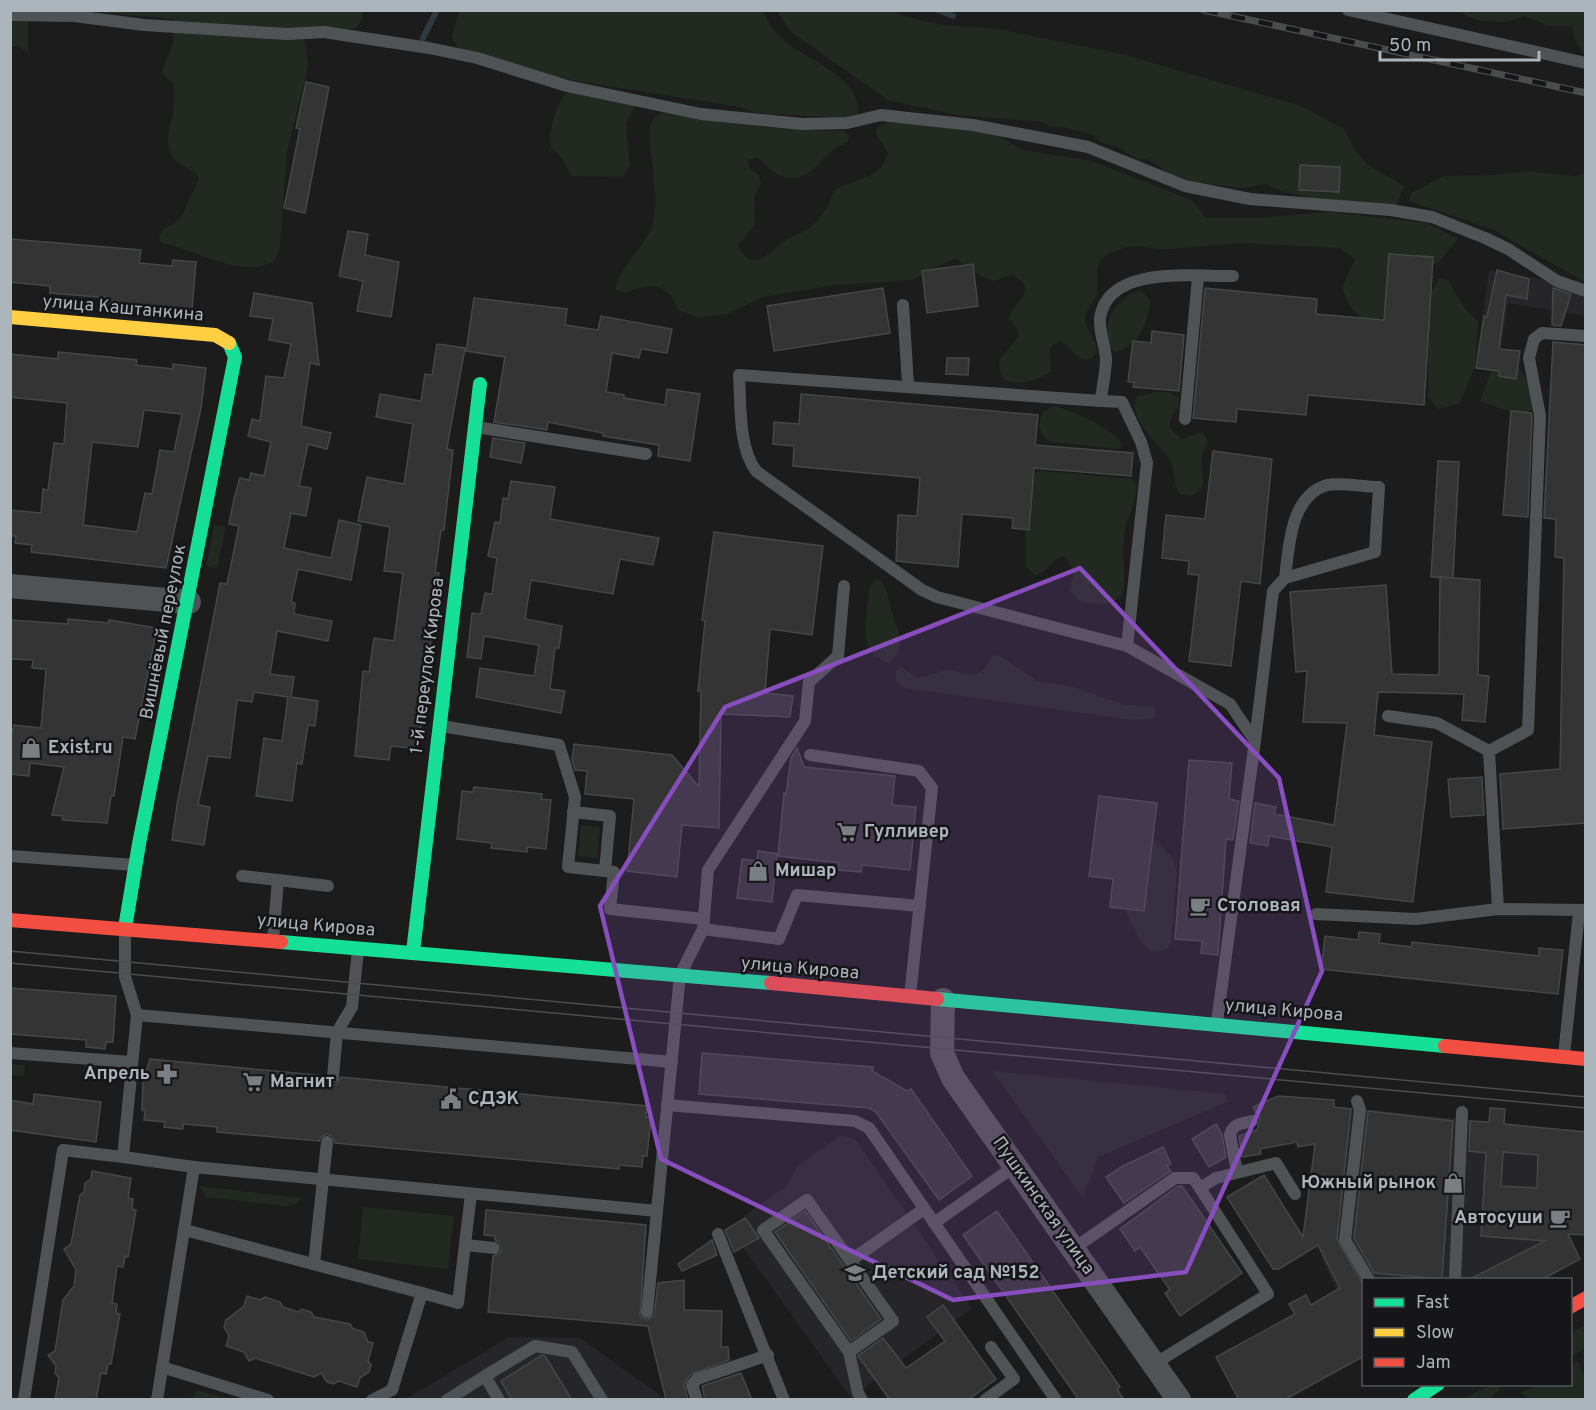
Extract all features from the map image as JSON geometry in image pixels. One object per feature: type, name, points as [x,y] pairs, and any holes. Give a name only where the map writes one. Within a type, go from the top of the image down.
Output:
[{"type":"main road","name":"улица Каштанкина","points":[[10,317],[215,335],[231,344]]},
{"type":"main road","name":"Вишнёвый переулок","points":[[125,928],[135,865],[189,602],[235,357],[231,344]]},
{"type":"main road","name":"1-й переулок Кирова","points":[[413,952],[480,384]]},
{"type":"main road","name":"улица Кирова","points":[[10,920],[680,975],[1586,1059]]},
{"type":"main road","points":[[1572,1306],[1586,1298]]},
{"type":"main road","points":[[1414,1400],[1435,1386]]},
{"type":"street","points":[[10,586],[189,602]]},
{"type":"street","name":"Пушкинская улица","points":[[943,1000],[942,1053],[954,1078],[1154,1364],[1171,1397]]},
{"type":"lane","points":[[1348,10],[1586,63]]},
{"type":"lane","points":[[10,15],[74,16],[144,25],[287,34],[336,34],[477,58],[567,86],[701,114],[802,124],[847,123],[881,115],[974,125],[1088,147],[1185,186],[1250,200],[1391,210],[1432,218],[1492,241],[1557,281],[1586,291]]},
{"type":"lane","points":[[1101,401],[1106,359],[1100,316],[1111,295],[1128,282],[1149,277],[1233,276]]},
{"type":"lane","points":[[1185,419],[1198,277]]},
{"type":"lane","points":[[903,305],[909,385]]},
{"type":"lane","points":[[1489,751],[1528,730],[1540,416],[1529,358],[1534,339],[1542,333],[1586,336]]},
{"type":"lane","points":[[1127,646],[1146,463],[1141,442],[1122,402],[909,385],[739,375],[745,444],[749,462],[756,471],[922,590],[937,597],[1127,646],[1230,704],[1256,741]]},
{"type":"lane","points":[[475,427],[645,454]]},
{"type":"lane","points":[[1217,1023],[1256,741],[1273,591],[1285,578],[1375,552],[1379,487],[1328,485],[1302,504],[1293,524],[1285,578]]},
{"type":"lane","points":[[647,1312],[680,975],[704,924],[708,870],[805,721],[809,682],[838,656],[844,586]]},
{"type":"lane","points":[[1388,716],[1437,723],[1489,751]]},
{"type":"lane","points":[[440,726],[559,745],[575,797],[568,867],[614,872],[610,909],[779,939],[797,895],[920,906]]},
{"type":"lane","points":[[1489,751],[1498,909]]},
{"type":"lane","points":[[810,755],[920,771],[932,788],[910,997]]},
{"type":"lane","points":[[573,812],[610,816],[605,871]]},
{"type":"lane","points":[[10,856],[135,865]]},
{"type":"lane","points":[[242,876],[328,886]]},
{"type":"lane","points":[[273,940],[278,880]]},
{"type":"lane","points":[[1316,914],[1416,919],[1498,909],[1582,911],[1564,1056]]},
{"type":"lane","points":[[123,1157],[137,1015],[125,977],[125,928]]},
{"type":"lane","points":[[333,1077],[337,1032],[352,1007],[358,947]]},
{"type":"lane","points":[[137,1015],[672,1062]]},
{"type":"lane","points":[[10,1053],[132,1062]]},
{"type":"lane","points":[[1357,1101],[1360,1110],[1345,1240],[1368,1278]]},
{"type":"lane","points":[[667,1105],[855,1120],[869,1128],[1056,1400]]},
{"type":"lane","points":[[1455,1278],[1462,1112]]},
{"type":"lane","points":[[1237,1172],[1230,1136],[1231,1130],[1236,1125],[1252,1121]]},
{"type":"lane","points":[[314,1264],[327,1142]]},
{"type":"lane","points":[[24,1400],[63,1150],[194,1167],[657,1210]]},
{"type":"lane","points":[[1200,1188],[1216,1178],[1276,1163],[1295,1194]]},
{"type":"lane","points":[[934,1223],[1015,1166]]},
{"type":"lane","points":[[157,1400],[194,1167]]},
{"type":"lane","points":[[1073,1249],[1175,1178],[1193,1178],[1268,1294],[1154,1364]]},
{"type":"lane","points":[[185,1230],[458,1303],[471,1194]]},
{"type":"lane","points":[[849,1352],[893,1321],[807,1200],[763,1230],[849,1352],[858,1393],[862,1400]]},
{"type":"lane","points":[[850,1261],[924,1209]]},
{"type":"lane","points":[[718,1234],[784,1400]]},
{"type":"lane","points":[[465,1245],[494,1248]]},
{"type":"lane","points":[[372,1400],[392,1390],[422,1293]]},
{"type":"lane","points":[[447,1400],[535,1346],[572,1352],[602,1400]]},
{"type":"lane","points":[[985,1400],[1014,1379],[991,1347]]},
{"type":"lane","points":[[697,1400],[692,1385],[697,1379],[768,1355]]},
{"type":"lane","points":[[162,1367],[268,1400]]},
{"type":"lane","points":[[485,1376],[499,1400]]},
{"type":"highlighted area","points":[[1080,568],[1279,778],[1322,971],[1186,1272],[953,1300],[661,1159],[600,906],[725,707]]},
{"type":"shaded area","points":[[10,11],[28,11],[28,52],[18,46],[11,46]]},
{"type":"shaded area","points":[[82,11],[362,11],[362,19],[356,28],[304,35],[308,67],[287,152],[280,247],[274,261],[262,266],[234,265],[162,243],[159,238],[162,231],[181,218],[199,178],[195,172],[177,162],[169,148],[168,134],[173,111],[174,85],[162,72],[173,42],[173,19]]},
{"type":"shaded area","points":[[459,11],[762,11],[775,32],[787,43],[840,77],[856,99],[858,113],[847,118],[757,113],[740,107],[571,80],[458,48],[452,37]]},
{"type":"shaded area","points":[[777,11],[893,11],[942,25],[998,29],[1122,54],[1301,106],[1344,129],[1354,149],[1368,165],[1404,186],[1396,207],[1311,198],[1279,190],[1267,184],[1242,188],[1196,182],[1170,174],[1148,159],[1137,159],[1118,147],[1102,143],[1091,134],[1064,127],[1050,127],[1042,122],[957,115],[888,100],[791,32]]},
{"type":"shaded area","points":[[1456,11],[1585,11],[1585,55],[1576,43],[1572,26],[1549,26],[1525,16],[1504,22],[1480,21]]},
{"type":"shaded area","points":[[569,91],[632,103],[635,106],[626,123],[630,165],[623,177],[571,176],[560,156],[551,148],[550,134],[554,117],[561,101]]},
{"type":"shaded area","points":[[662,112],[752,126],[843,131],[849,135],[848,141],[800,177],[780,176],[757,157],[748,160],[749,168],[759,176],[761,184],[754,196],[755,224],[738,246],[744,255],[756,260],[769,254],[817,221],[836,189],[867,177],[880,168],[888,153],[876,134],[876,129],[887,122],[975,129],[998,136],[1024,150],[1092,161],[1191,200],[1206,218],[1256,218],[1330,212],[1426,223],[1458,239],[1439,262],[1410,278],[1400,309],[1366,325],[1349,305],[1342,288],[1355,259],[1339,248],[1240,243],[1160,250],[1140,246],[1126,247],[1101,259],[1097,267],[1097,294],[1085,315],[1085,323],[1096,345],[1097,353],[1087,360],[1082,359],[1059,341],[1050,350],[1051,371],[1035,379],[1014,383],[1002,377],[999,360],[1018,337],[1017,329],[1009,318],[1023,296],[1025,286],[1011,275],[994,281],[980,276],[955,258],[912,280],[836,285],[763,297],[727,314],[697,318],[678,309],[670,294],[656,286],[637,288],[626,293],[616,290],[616,284],[624,268],[649,234],[652,226],[655,189],[650,127],[654,118]]},
{"type":"shaded area","points":[[1525,171],[1576,176],[1585,173],[1585,282],[1492,229],[1409,201],[1411,193],[1444,176],[1493,175]]},
{"type":"shaded area","points":[[1489,270],[1541,279],[1585,296],[1585,316],[1508,303],[1499,361],[1477,358]]},
{"type":"shaded area","points":[[1439,278],[1447,279],[1466,310],[1478,321],[1475,367],[1460,403],[1438,409],[1428,397],[1429,296]]},
{"type":"shaded area","points":[[1141,291],[1150,300],[1145,324],[1129,346],[1115,352],[1109,344],[1107,325],[1123,299]]},
{"type":"shaded area","points":[[1513,360],[1532,386],[1535,410],[1516,414],[1480,401],[1494,362]]},
{"type":"shaded area","points":[[1154,392],[1169,392],[1179,398],[1178,408],[1170,419],[1170,428],[1181,439],[1202,432],[1208,441],[1201,461],[1203,483],[1198,492],[1192,496],[1180,494],[1171,462],[1146,432],[1136,414],[1137,397]]},
{"type":"shaded area","points":[[1054,406],[1071,411],[1101,426],[1122,444],[1120,449],[1049,442],[1043,435],[1039,423],[1044,411]]},
{"type":"shaded area","points":[[1036,472],[1135,481],[1135,499],[1125,530],[1124,585],[1123,591],[1116,600],[1093,604],[1076,597],[1070,591],[1074,570],[1065,557],[1058,558],[1045,570],[1035,575],[1026,567],[1025,512],[1029,478]]},
{"type":"shaded area","points":[[214,525],[226,527],[217,569],[206,566]]},
{"type":"shaded area","points":[[877,578],[886,589],[900,639],[898,652],[888,663],[873,655],[867,645],[865,626],[870,585]]},
{"type":"shaded area","points":[[998,655],[1037,681],[1070,686],[1125,705],[1151,706],[1156,710],[1156,715],[1152,719],[1132,720],[905,688],[896,681],[896,671],[901,667],[918,678],[950,669],[968,675],[976,674],[983,670],[993,656]]},
{"type":"shaded area","points":[[581,825],[600,827],[597,858],[578,856]]},
{"type":"shaded area","points":[[1151,837],[1171,856],[1177,871],[1171,942],[1168,948],[1156,952],[1146,948],[1143,944],[1126,911]]},
{"type":"shaded area","points":[[11,1064],[25,1065],[24,1076],[11,1075]]},
{"type":"shaded area","points":[[992,1071],[1226,1094],[1227,1102],[1098,1157],[1083,1198]]},
{"type":"shaded area","name":"Южный рынок","points":[[1340,1107],[1578,1131],[1570,1239],[1580,1259],[1543,1278],[1362,1278],[1362,1339],[1321,1258]]},
{"type":"shaded area","name":"Детский сад №152","points":[[842,1135],[856,1140],[972,1308],[851,1398],[737,1239],[752,1228],[744,1216],[788,1185],[797,1166]]},
{"type":"shaded area","points":[[199,1186],[302,1198],[296,1204],[286,1206],[206,1197]]},
{"type":"shaded area","points":[[363,1207],[454,1216],[448,1269],[358,1259]]},
{"type":"shaded area","points":[[1585,1325],[1585,1348],[1572,1356],[1572,1332]]},
{"type":"shaded area","points":[[509,1337],[580,1338],[660,1395],[662,1399],[404,1400]]},
{"type":"shaded area","points":[[1578,1361],[1585,1377],[1585,1399],[1530,1399],[1521,1393],[1534,1386],[1572,1386],[1572,1364]]},
{"type":"shaded area","points":[[1489,1386],[1499,1386],[1500,1390],[1489,1399],[1462,1399]]},
{"type":"shaded area","points":[[199,1391],[231,1399],[190,1399]]},
{"type":"building","points":[[306,82],[329,87],[305,213],[284,208],[300,129],[296,128]]},
{"type":"building","points":[[1300,165],[1340,167],[1339,192],[1299,190]]},
{"type":"building","points":[[348,231],[368,234],[365,255],[399,262],[391,317],[357,311],[363,281],[339,276]]},
{"type":"building","points":[[10,239],[141,250],[139,263],[172,266],[173,260],[196,262],[192,309],[109,303],[110,298],[50,293],[50,286],[10,282]]},
{"type":"building","points":[[1389,254],[1433,257],[1424,405],[1308,395],[1306,415],[1237,409],[1236,422],[1193,418],[1205,288],[1317,299],[1316,314],[1384,320]]},
{"type":"building","points":[[973,264],[978,306],[927,313],[922,271]]},
{"type":"building","points":[[1497,270],[1529,279],[1527,299],[1506,295],[1499,349],[1520,351],[1516,379],[1499,376],[1499,371],[1476,368],[1484,316],[1487,317]]},
{"type":"building","points":[[883,288],[890,333],[774,351],[767,306]]},
{"type":"building","points":[[1553,288],[1571,294],[1561,326],[1552,325]]},
{"type":"building","points":[[254,293],[312,303],[319,365],[310,363],[301,426],[331,433],[327,449],[308,444],[299,486],[311,488],[306,516],[291,513],[284,548],[331,558],[339,520],[361,525],[351,580],[298,569],[291,602],[295,603],[294,614],[332,621],[328,641],[277,631],[270,674],[294,677],[291,697],[318,701],[315,726],[308,725],[302,764],[297,763],[292,801],[256,796],[264,738],[282,741],[288,697],[254,692],[252,702],[237,700],[230,758],[208,756],[198,805],[210,807],[204,845],[172,840],[177,805],[220,583],[227,584],[239,526],[229,524],[234,499],[240,478],[249,480],[251,473],[264,476],[271,442],[248,436],[252,419],[260,421],[266,376],[284,378],[291,344],[269,340],[273,319],[250,316]]},
{"type":"building","points":[[474,298],[567,309],[565,325],[598,330],[601,316],[672,329],[667,353],[641,349],[639,358],[612,353],[606,392],[624,395],[624,398],[665,405],[667,389],[700,394],[690,461],[658,456],[659,445],[603,436],[603,433],[548,422],[547,430],[494,422],[505,357],[466,351]]},
{"type":"building","points":[[1152,331],[1184,335],[1179,391],[1133,387],[1134,382],[1128,382],[1133,341],[1151,343]]},
{"type":"building","points":[[1553,342],[1586,345],[1586,823],[1503,829],[1500,774],[1560,769],[1564,558],[1555,557],[1556,519],[1544,518]]},
{"type":"building","points":[[437,344],[465,348],[447,449],[453,450],[444,530],[441,530],[435,573],[439,573],[418,749],[391,746],[389,760],[355,756],[363,671],[369,672],[374,638],[394,641],[403,573],[384,571],[390,527],[358,521],[367,477],[404,484],[413,424],[376,417],[380,394],[421,401],[425,374],[432,375]]},
{"type":"building","points":[[58,352],[137,360],[136,365],[173,369],[173,364],[206,368],[201,408],[166,568],[31,552],[32,545],[15,543],[16,536],[10,536],[10,510],[41,513],[43,489],[48,490],[54,443],[64,444],[67,403],[10,397],[10,354],[58,359]],"holes":[[[144,410],[182,414],[174,452],[160,450],[152,494],[145,493],[137,532],[83,525],[92,442],[138,447]]]},
{"type":"building","points":[[947,358],[969,358],[968,375],[946,374]]},
{"type":"building","points":[[801,394],[1038,415],[1035,445],[1133,453],[1131,476],[1034,468],[1029,530],[1012,528],[1013,518],[962,514],[958,567],[896,561],[898,515],[917,516],[920,478],[793,466],[794,446],[773,444],[774,422],[799,424]]},
{"type":"building","points":[[1511,411],[1531,413],[1532,417],[1528,517],[1503,515]]},
{"type":"building","points":[[493,438],[525,443],[521,463],[490,457]]},
{"type":"building","points":[[1213,451],[1272,459],[1260,584],[1241,581],[1231,666],[1189,661],[1199,575],[1188,574],[1189,561],[1162,558],[1166,515],[1205,519]]},
{"type":"building","points":[[1438,461],[1459,462],[1453,578],[1431,577]]},
{"type":"building","points":[[511,481],[555,487],[550,519],[659,538],[653,565],[620,559],[613,594],[531,580],[525,619],[562,626],[559,648],[555,648],[550,689],[565,691],[561,713],[476,697],[480,668],[534,676],[539,645],[484,636],[481,659],[467,657],[472,613],[481,614],[485,593],[492,594],[497,558],[488,556],[495,522],[500,523],[503,498],[508,499]]},
{"type":"building","points":[[714,532],[823,546],[812,635],[770,629],[765,693],[793,696],[790,717],[721,714],[719,828],[682,825],[677,877],[627,871],[634,799],[585,794],[587,771],[575,770],[572,760],[574,744],[672,755],[699,787],[701,691],[698,691],[705,621],[702,620]]},
{"type":"building","points":[[1440,577],[1480,580],[1478,675],[1489,676],[1485,722],[1462,720],[1464,694],[1378,692],[1374,735],[1432,742],[1413,902],[1326,892],[1332,847],[1269,836],[1268,846],[1250,843],[1255,803],[1276,807],[1274,814],[1334,825],[1347,723],[1303,722],[1307,671],[1296,672],[1290,592],[1386,585],[1392,674],[1439,675]]},
{"type":"building","points":[[68,619],[109,623],[109,620],[157,628],[135,739],[123,737],[114,796],[111,796],[107,823],[62,820],[63,816],[52,815],[64,767],[30,763],[29,776],[10,774],[10,739],[14,725],[41,728],[46,669],[32,668],[33,660],[10,659],[11,620],[68,624]]},
{"type":"building","name":"Гулливер","points":[[797,748],[804,767],[895,776],[892,805],[916,807],[910,870],[862,865],[861,872],[838,870],[839,863],[778,856],[784,793],[786,794],[791,758]]},
{"type":"building","points":[[1189,760],[1232,763],[1229,799],[1239,801],[1233,840],[1226,839],[1218,955],[1201,953],[1202,941],[1175,939]]},
{"type":"building","points":[[1482,777],[1484,815],[1451,817],[1448,779]]},
{"type":"building","points":[[474,787],[542,794],[541,799],[551,800],[546,849],[527,847],[527,852],[491,848],[492,843],[457,839],[462,791],[473,792]]},
{"type":"building","points":[[1099,796],[1157,803],[1144,911],[1110,907],[1113,879],[1089,876]]},
{"type":"building","name":"Мишар","points":[[758,851],[777,854],[772,902],[737,898],[742,859],[757,861]]},
{"type":"building","points":[[1359,932],[1380,934],[1379,943],[1411,947],[1412,942],[1539,956],[1539,948],[1563,950],[1558,994],[1321,969],[1325,936],[1358,940]]},
{"type":"building","points":[[10,988],[116,996],[113,1042],[106,1042],[105,1049],[86,1047],[86,1040],[10,1034]]},
{"type":"building","points":[[702,1053],[873,1067],[872,1071],[907,1091],[911,1089],[972,1176],[939,1200],[876,1112],[869,1108],[699,1094]]},
{"type":"building","points":[[150,1059],[325,1076],[326,1081],[332,1085],[337,1084],[341,1077],[647,1106],[646,1117],[651,1117],[647,1156],[643,1156],[642,1167],[619,1165],[619,1169],[335,1143],[332,1136],[327,1134],[319,1141],[217,1132],[217,1127],[183,1124],[183,1129],[164,1127],[165,1122],[144,1120],[143,1081]]},
{"type":"building","points":[[34,1094],[101,1102],[96,1142],[10,1130],[10,1100],[33,1104]]},
{"type":"building","points":[[1278,1096],[1334,1100],[1334,1107],[1351,1109],[1337,1239],[1362,1283],[1362,1357],[1284,1400],[1239,1400],[1216,1357],[1295,1314],[1289,1304],[1306,1295],[1311,1305],[1340,1288],[1318,1245],[1279,1269],[1273,1269],[1227,1197],[1264,1175],[1303,1237],[1315,1144],[1298,1147],[1297,1142],[1260,1149],[1261,1154],[1242,1157],[1239,1136],[1257,1130],[1260,1120],[1253,1107]]},
{"type":"building","points":[[1490,1108],[1505,1109],[1504,1124],[1586,1132],[1586,1235],[1568,1234],[1580,1259],[1545,1278],[1472,1278],[1545,1241],[1481,1236],[1486,1153],[1469,1151],[1470,1121],[1489,1122]],"holes":[[[1503,1152],[1538,1155],[1537,1188],[1501,1186]]]},
{"type":"building","points":[[1368,1111],[1453,1121],[1442,1278],[1374,1273],[1354,1238]]},
{"type":"building","points":[[1216,1124],[1222,1134],[1226,1157],[1209,1167],[1192,1139]]},
{"type":"building","points":[[1163,1147],[1171,1164],[1167,1166],[1171,1171],[1124,1203],[1106,1177],[1123,1166]]},
{"type":"building","points":[[92,1171],[131,1178],[128,1198],[133,1199],[132,1209],[136,1210],[128,1257],[125,1256],[123,1267],[117,1266],[112,1303],[117,1304],[116,1313],[120,1314],[111,1364],[108,1364],[106,1374],[101,1373],[96,1400],[55,1400],[59,1378],[55,1373],[56,1366],[48,1355],[55,1351],[63,1300],[74,1286],[76,1270],[64,1249],[71,1244],[80,1195],[84,1192],[85,1183],[91,1179]]},
{"type":"building","points":[[1178,1186],[1182,1186],[1242,1273],[1180,1316],[1165,1293],[1170,1290],[1140,1247],[1135,1251],[1120,1229]]},
{"type":"building","points":[[486,1210],[646,1225],[640,1316],[647,1320],[654,1316],[658,1283],[684,1280],[684,1310],[722,1311],[721,1347],[728,1347],[729,1360],[691,1374],[684,1384],[688,1400],[666,1400],[648,1326],[488,1312],[493,1256],[500,1253],[502,1248],[495,1240],[495,1236],[484,1235]]},
{"type":"building","points":[[805,1211],[881,1319],[851,1341],[775,1232]]},
{"type":"building","points":[[997,1211],[1120,1387],[1117,1389],[1124,1400],[1079,1400],[963,1235]]},
{"type":"building","points":[[745,1218],[759,1238],[734,1252],[725,1230]]},
{"type":"building","points":[[712,1240],[717,1255],[682,1271],[678,1264]]},
{"type":"building","points":[[247,1296],[260,1300],[265,1297],[280,1302],[283,1307],[298,1312],[302,1309],[311,1312],[314,1317],[350,1324],[353,1329],[364,1332],[368,1342],[373,1343],[368,1361],[371,1365],[369,1372],[360,1378],[357,1387],[339,1381],[333,1384],[327,1382],[321,1373],[314,1377],[255,1358],[249,1361],[244,1352],[226,1346],[229,1336],[224,1327],[226,1320],[244,1306]]},
{"type":"building","points":[[943,1305],[996,1379],[968,1400],[890,1400],[858,1356],[883,1338],[906,1368],[945,1341],[927,1317]]},
{"type":"building","points":[[542,1355],[545,1356],[572,1400],[512,1400],[501,1381]]},
{"type":"building","points":[[741,1373],[752,1400],[705,1400],[702,1386]]},
{"type":"waterway","points":[[423,38],[437,10]]},
{"type":"waterway","points":[[938,10],[953,16]]},
{"type":"tram line","points":[[10,951],[1586,1097]]},
{"type":"tram line","points":[[10,963],[1586,1108]]},
{"type":"railway","points":[[1204,10],[1586,93]]},
{"type":"traffic: fast","points":[[125,928],[139,844],[235,357],[229,343]]},
{"type":"traffic: fast","points":[[413,952],[480,384]]},
{"type":"traffic: fast","points":[[281,942],[771,983]]},
{"type":"traffic: fast","points":[[937,999],[1445,1046]]},
{"type":"traffic: fast","points":[[1414,1400],[1435,1386]]},
{"type":"traffic: slow","points":[[10,317],[215,335],[229,343]]},
{"type":"traffic: jam","points":[[10,920],[281,942]]},
{"type":"traffic: jam","points":[[771,983],[937,999]]},
{"type":"traffic: jam","points":[[1445,1046],[1586,1059]]},
{"type":"traffic: jam","points":[[1572,1306],[1586,1298]]},
{"type":"place","name":"Exist.ru","points":[[31,748]]},
{"type":"place","name":"Гулливер","points":[[847,832]]},
{"type":"place","name":"Мишар","points":[[758,871]]},
{"type":"place","name":"Столовая","points":[[1200,906]]},
{"type":"place","name":"Апрель","points":[[167,1074]]},
{"type":"place","name":"Магнит","points":[[253,1082]]},
{"type":"place","name":"СДЭК","points":[[451,1099]]},
{"type":"place","name":"Южный рынок","points":[[1453,1183]]},
{"type":"place","name":"Автосуши","points":[[1560,1218]]},
{"type":"place","name":"Детский сад №152","points":[[855,1273]]}]
